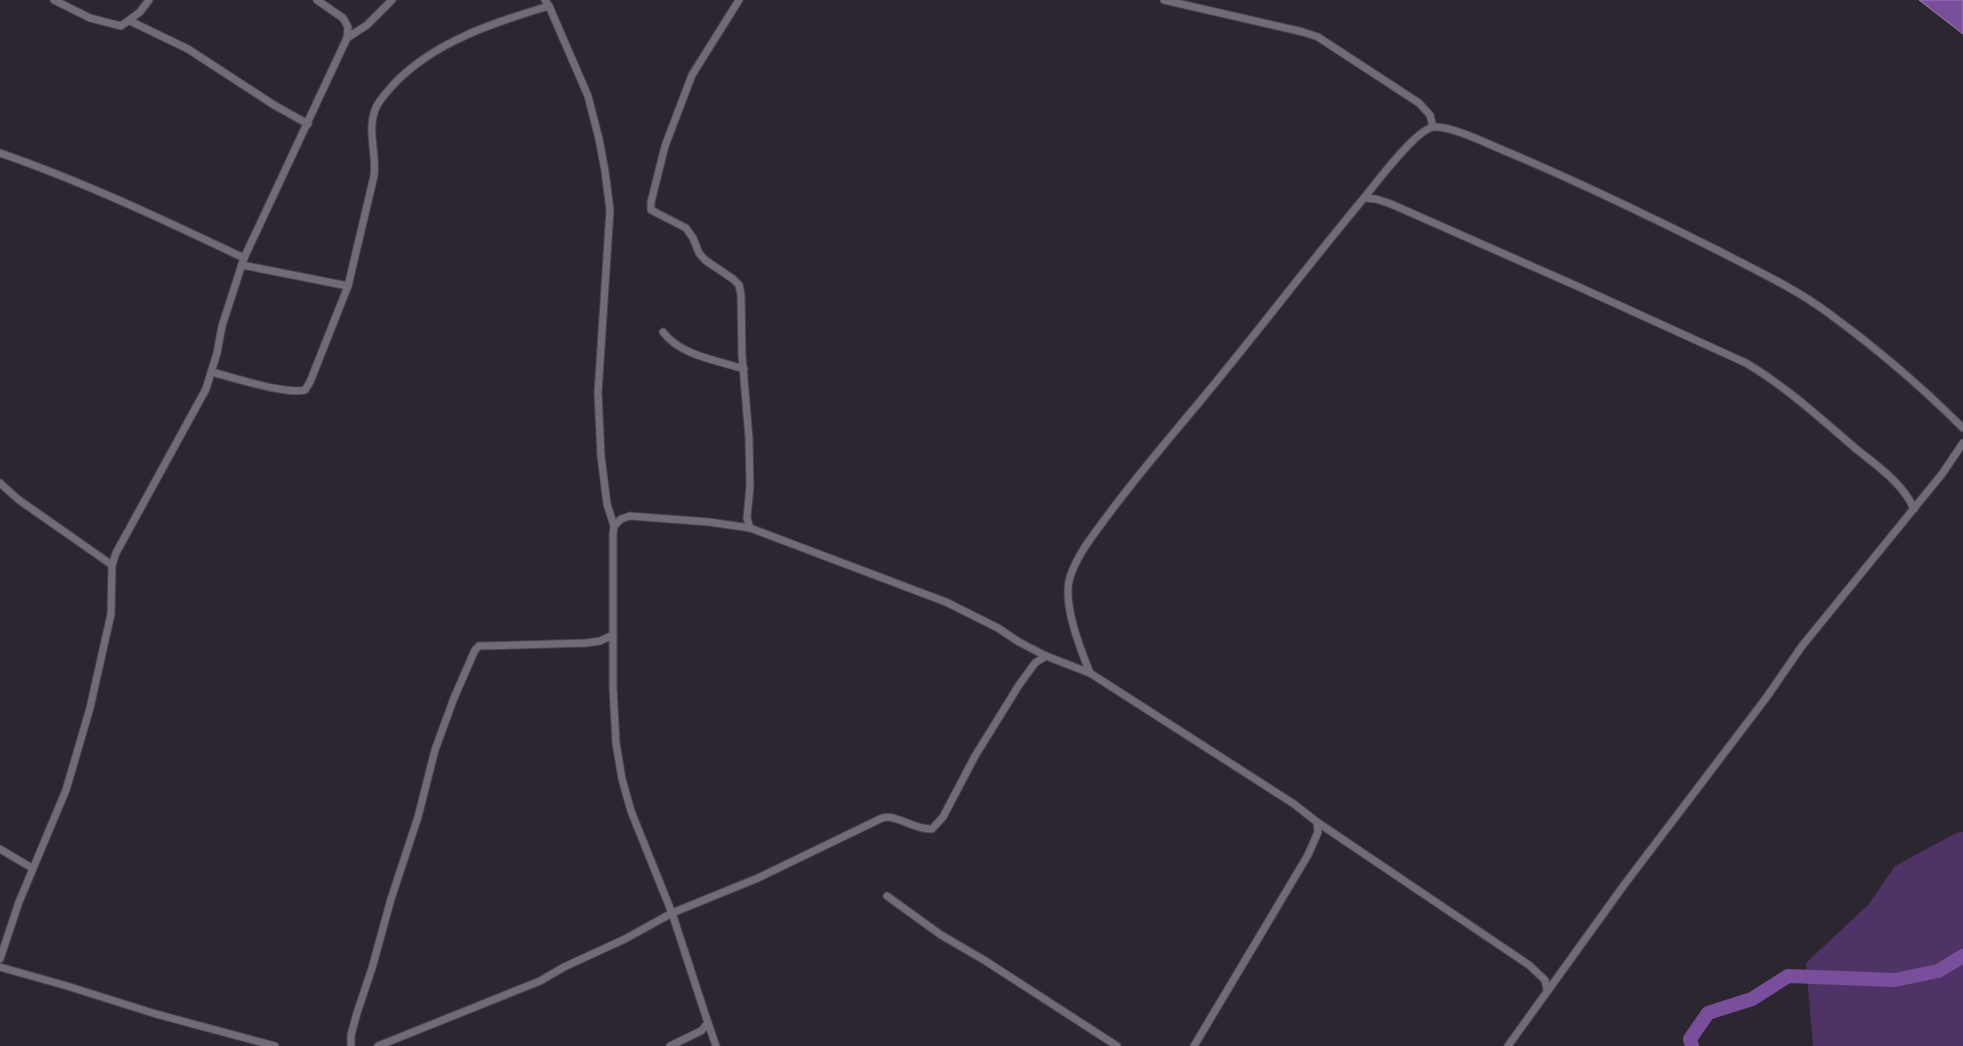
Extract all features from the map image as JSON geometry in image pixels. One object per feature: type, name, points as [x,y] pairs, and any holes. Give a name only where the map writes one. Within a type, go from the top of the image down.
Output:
[{"type":"street","points":[[54,0],[90,18],[121,26],[130,21],[140,12],[149,0]]},
{"type":"street","points":[[0,959],[32,868],[66,790],[90,708],[111,614],[112,565],[116,553],[206,389],[222,326],[243,261],[278,182],[308,124],[347,38],[348,27],[343,18],[317,0]]},
{"type":"street","points":[[347,38],[367,25],[392,0]]},
{"type":"street","points":[[738,0],[692,76],[666,146],[651,202],[651,210],[676,221],[686,228],[693,238],[699,253],[705,260],[733,279],[738,285],[741,295],[749,438],[750,486],[747,518],[750,528]]},
{"type":"street","points":[[1164,0],[1303,32],[1318,37],[1419,103],[1430,115],[1433,127]]},
{"type":"street","points":[[211,372],[298,392],[305,390],[310,382],[348,286],[376,164],[372,126],[375,109],[407,70],[431,54],[504,20],[547,3],[588,96],[599,139],[610,210],[598,393],[601,456],[607,504],[614,526],[612,635],[616,743],[622,779],[631,811],[672,913],[716,1046]]},
{"type":"street","points":[[130,21],[193,52],[274,105],[308,124]]},
{"type":"street","points":[[1090,673],[1079,645],[1069,599],[1070,578],[1077,559],[1117,503],[1364,198],[1398,157],[1421,133],[1433,127],[1447,128],[1554,171],[1686,235],[1784,286],[1825,311],[1898,367],[1963,428]]},
{"type":"street","points":[[0,153],[30,163],[138,208],[243,261],[348,286]]},
{"type":"street","points":[[1364,198],[1376,199],[1391,204],[1591,292],[1746,363],[1768,376],[1885,474],[1904,493],[1914,509]]},
{"type":"street","points":[[663,332],[670,342],[681,349],[744,369]]},
{"type":"street","points":[[1508,1046],[1624,885],[1766,698],[1802,646],[1942,474],[1963,442]]},
{"type":"street","points":[[0,483],[20,500],[112,565]]},
{"type":"street","points":[[614,526],[621,519],[630,516],[709,522],[750,528],[946,602],[998,628],[1019,642],[1046,656],[1090,673],[1294,804],[1317,822],[1529,965],[1545,980],[1547,990]]},
{"type":"street","points":[[351,1046],[351,1036],[357,1013],[372,968],[391,899],[418,817],[435,750],[454,698],[475,650],[479,646],[586,643],[600,641],[612,635]]},
{"type":"street","points":[[378,1046],[540,981],[564,967],[625,939],[672,913],[758,878],[882,818],[893,817],[916,827],[932,829],[943,817],[975,756],[1019,685],[1035,663],[1046,656]]},
{"type":"street","points":[[1194,1046],[1308,855],[1318,832],[1317,822]]},
{"type":"street","points":[[0,849],[32,868]]},
{"type":"street","points":[[886,896],[941,935],[984,960],[1117,1046]]},
{"type":"street","points":[[0,967],[156,1014],[275,1046]]},
{"type":"street","points":[[670,1046],[700,1031],[708,1023]]},
{"type":"shaded area","points":[[1919,0],[1963,0],[1963,34]]},
{"type":"shaded area","points":[[1963,832],[1963,1046],[1813,1046],[1806,963],[1869,904],[1895,866],[1956,833]]},
{"type":"waterway","points":[[1692,1046],[1690,1039],[1708,1013],[1752,999],[1788,976],[1895,980],[1938,971],[1963,956]]}]
